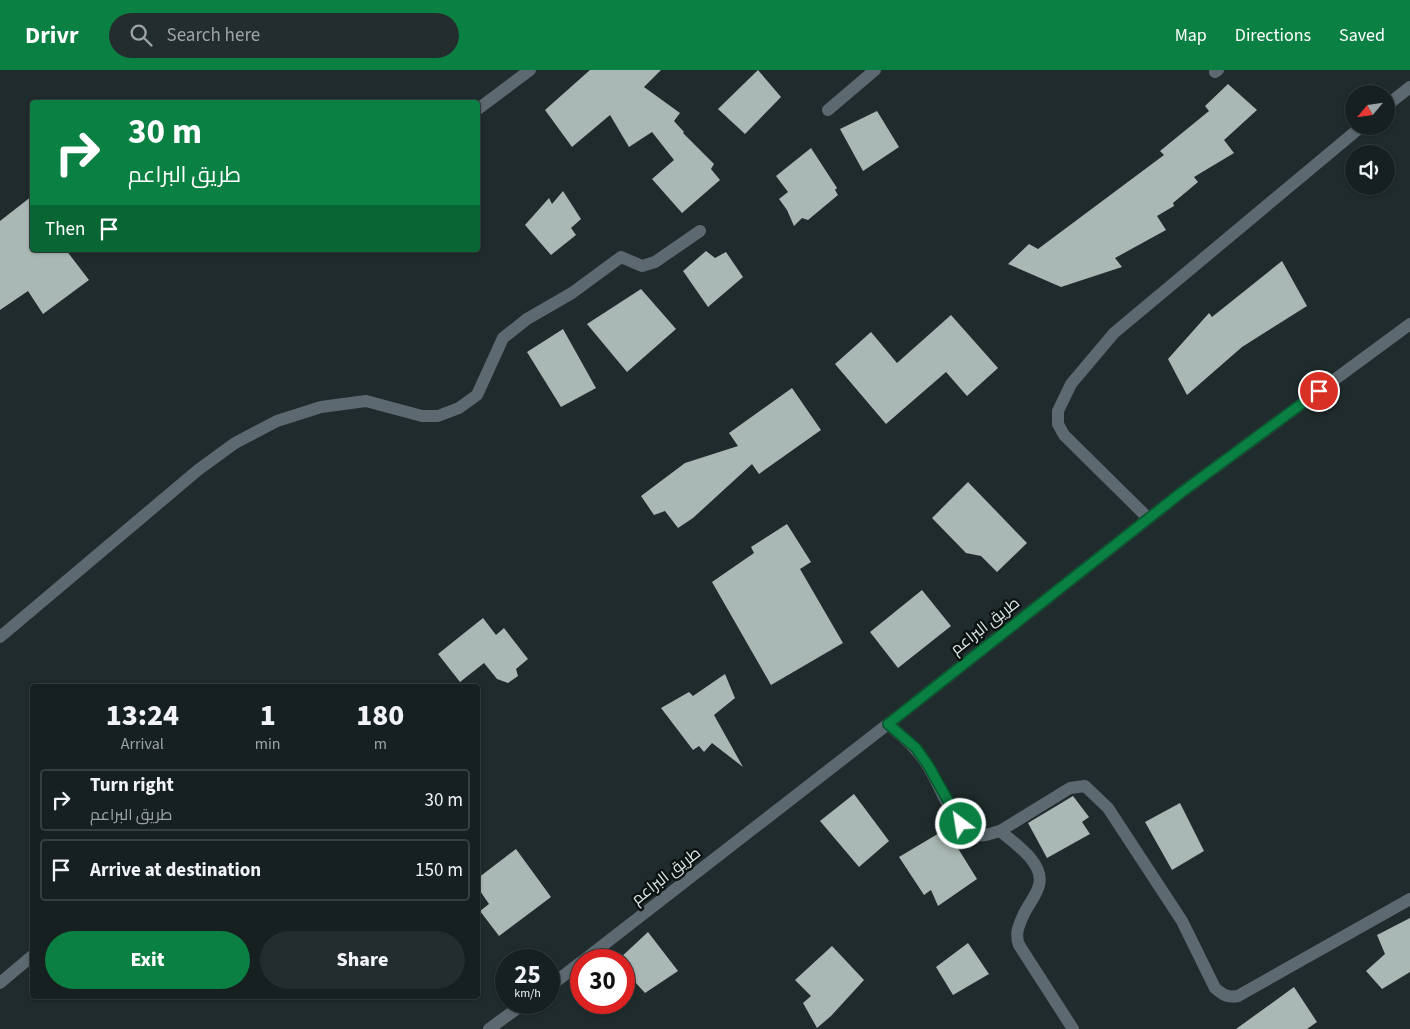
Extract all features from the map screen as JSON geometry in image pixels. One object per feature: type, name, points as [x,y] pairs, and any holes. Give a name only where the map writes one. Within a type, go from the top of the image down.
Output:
[{"type":"street","points":[[480,108],[530,70]]},
{"type":"street","points":[[828,110],[875,70]]},
{"type":"street","points":[[1395,98],[1410,86]]},
{"type":"street","points":[[1148,518],[1064,435],[1058,424],[1058,411],[1071,384],[1114,333],[1351,135]]},
{"type":"street","points":[[0,637],[198,470],[236,443],[277,422],[321,407],[366,401],[422,416],[438,416],[459,408],[477,395],[503,338],[527,318],[572,293],[621,257],[642,266],[655,262],[700,231]]},
{"type":"street","name":"طريق البراعم","points":[[598,949],[888,724],[1148,518],[1410,324]]},
{"type":"street","points":[[888,724],[916,748],[928,765],[961,824],[974,834],[982,835],[1000,832],[1070,788],[1085,786],[1108,808],[1182,921],[1215,988],[1231,998],[1238,996],[1410,899]]},
{"type":"street","points":[[1000,832],[1023,851],[1040,875],[1039,886],[1018,926],[1016,936],[1073,1029]]},
{"type":"street","points":[[0,983],[30,958]]},
{"type":"street","name":"طريق البراعم","points":[[560,979],[570,971]]},
{"type":"street","points":[[489,1029],[510,1014]]},
{"type":"building","points":[[590,70],[661,70],[644,87],[680,113],[674,121],[683,133],[714,164],[711,169],[720,180],[682,213],[652,179],[674,160],[652,132],[629,147],[610,115],[572,147],[545,110]]},
{"type":"building","points":[[758,70],[781,97],[745,134],[718,109]]},
{"type":"building","points":[[1228,84],[1257,110],[1224,140],[1234,153],[1194,177],[1198,182],[1173,203],[1174,206],[1157,216],[1166,230],[1115,258],[1122,267],[1061,287],[1008,264],[1029,244],[1038,249],[1164,155],[1160,151],[1209,111],[1205,106]]},
{"type":"building","points":[[877,111],[899,147],[863,171],[840,129]]},
{"type":"building","points":[[811,148],[837,188],[835,190],[838,195],[808,220],[802,218],[794,226],[787,210],[779,199],[788,192],[776,176]]},
{"type":"building","points":[[563,191],[581,219],[571,228],[576,235],[551,255],[525,225],[549,198],[552,204]]},
{"type":"building","points":[[30,198],[30,252],[68,252],[89,280],[43,314],[28,291],[0,310],[0,221]]},
{"type":"building","points":[[706,251],[715,258],[726,252],[743,277],[708,307],[683,271]]},
{"type":"building","points":[[1282,261],[1307,306],[1242,347],[1187,395],[1168,359],[1209,313],[1212,317]]},
{"type":"building","points":[[641,289],[676,329],[627,372],[587,324]]},
{"type":"building","points":[[951,315],[998,368],[967,396],[946,372],[886,424],[835,364],[871,332],[897,363]]},
{"type":"building","points":[[563,329],[596,388],[561,407],[527,352]]},
{"type":"building","points":[[792,388],[821,430],[759,474],[752,464],[693,518],[678,528],[665,511],[654,515],[641,496],[685,463],[738,446],[729,433]]},
{"type":"building","points":[[968,482],[1027,543],[997,572],[981,556],[966,553],[932,518]]},
{"type":"building","points":[[787,524],[811,562],[800,569],[843,643],[771,685],[712,582],[754,553],[751,547]]},
{"type":"building","points":[[922,590],[951,626],[898,668],[870,632]]},
{"type":"building","points":[[483,618],[496,635],[504,628],[528,659],[516,669],[518,676],[508,683],[497,679],[484,663],[460,682],[438,654]]},
{"type":"building","points":[[725,674],[735,698],[714,715],[743,767],[712,743],[704,752],[699,746],[693,750],[661,708],[689,692],[693,696]]},
{"type":"building","points":[[854,794],[889,841],[859,867],[820,821]]},
{"type":"building","points":[[1073,796],[1089,817],[1082,822],[1090,834],[1047,858],[1028,823]]},
{"type":"building","points":[[1180,803],[1204,851],[1172,870],[1145,822]]},
{"type":"building","points":[[946,829],[977,879],[938,906],[931,890],[924,895],[899,857]]},
{"type":"building","points":[[516,849],[551,897],[499,936],[480,911],[489,904],[480,891],[480,876]]},
{"type":"building","points":[[1410,918],[1410,972],[1382,989],[1366,971],[1385,954],[1377,935]]},
{"type":"building","points":[[648,932],[678,971],[645,993],[635,982],[635,949],[630,949]]},
{"type":"building","points":[[968,943],[989,974],[953,995],[936,967]]},
{"type":"building","points":[[832,946],[864,980],[831,1016],[817,1028],[803,1003],[811,996],[795,980]]},
{"type":"building","points":[[1294,987],[1317,1022],[1307,1029],[1236,1029]]},
{"type":"route","points":[[961,824],[928,765],[916,748],[888,724],[1182,492],[1319,391]]}]
